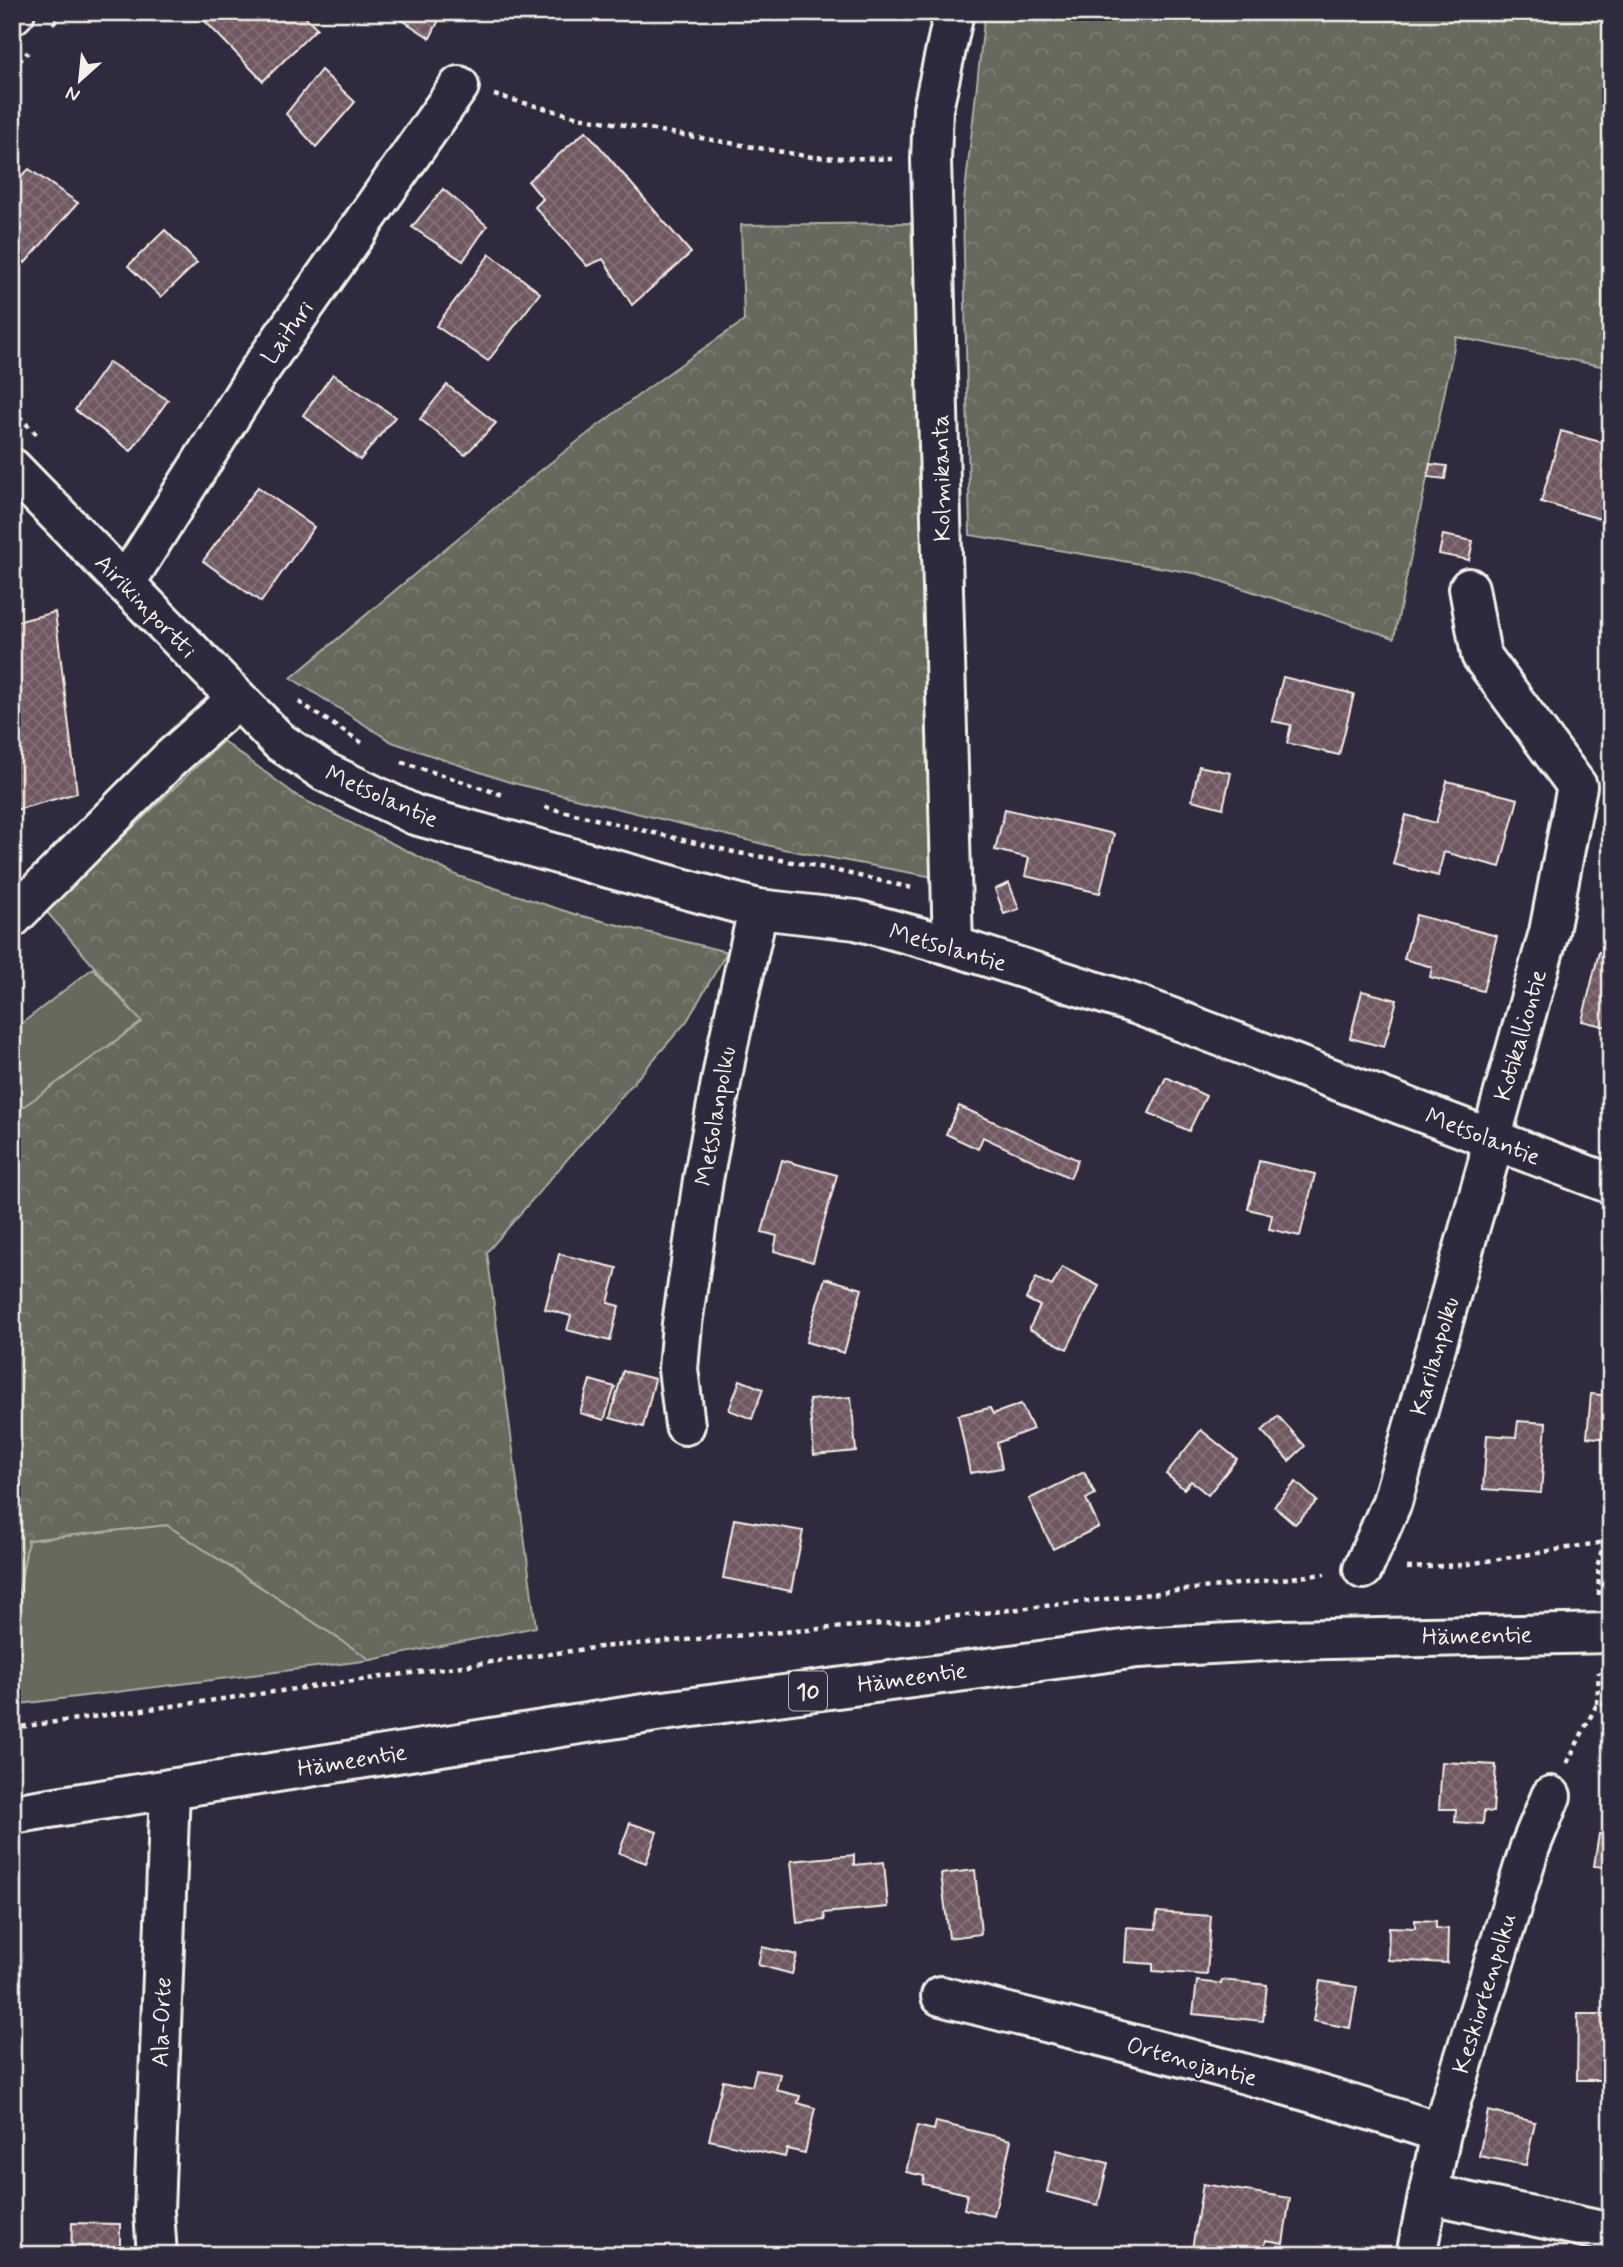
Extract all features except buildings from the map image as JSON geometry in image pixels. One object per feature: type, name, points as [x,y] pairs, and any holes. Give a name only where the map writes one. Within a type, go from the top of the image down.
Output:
[{"type":"main road","name":"Kolmikanta","points":[[953,946],[931,160],[933,109],[954,12]]},
{"type":"main road","name":"Laituri","points":[[125,584],[257,374],[460,86]]},
{"type":"main road","name":"Airikinportti","points":[[12,468],[280,742]]},
{"type":"main road","name":"Kotikalliontie","points":[[1469,588],[1481,656],[1577,786],[1549,932],[1491,1139]]},
{"type":"main road","points":[[12,918],[169,760],[237,699]]},
{"type":"main road","name":"Metsolantie","points":[[280,742],[325,772],[415,815],[758,909],[856,920],[953,946],[1135,1004],[1611,1184]]},
{"type":"main road","name":"Metsolanpolku","points":[[685,1425],[678,1369],[682,1324],[708,1153],[758,909]]},
{"type":"main road","name":"Karilanpolku","points":[[1363,1569],[1392,1502],[1488,1163],[1491,1139]]},
{"type":"main road","name":"Hämeentie","points":[[12,1814],[656,1713],[1138,1648],[1283,1640],[1611,1633]]},
{"type":"main road","name":"Ala-Orte","points":[[157,2255],[154,2211],[170,1788]]},
{"type":"main road","name":"Keskiortenpolku","points":[[1416,2255],[1441,2133],[1530,1847],[1551,1796]]},
{"type":"main road","name":"Ortenojantie","points":[[941,1996],[1131,2044],[1387,2115],[1441,2133]]},
{"type":"main road","points":[[1430,2194],[1611,2233]]},
{"type":"path","points":[[460,86],[578,117],[811,157],[931,160]]},
{"type":"path","points":[[12,409],[41,439]]},
{"type":"path","points":[[289,694],[318,717],[371,748]]},
{"type":"path","points":[[392,758],[424,772],[514,799]]},
{"type":"path","points":[[540,806],[738,853],[811,865],[952,897]]},
{"type":"path","points":[[12,1728],[600,1647],[905,1622],[1363,1569],[1462,1565],[1608,1542]]},
{"type":"path","points":[[1599,1594],[1598,1564],[1608,1542]]},
{"type":"path","points":[[1551,1796],[1597,1704],[1599,1671]]},
{"type":"path","points":[[1597,1704],[1611,1705]]},
{"type":"green space","points":[[985,12],[1611,12],[1611,368],[1456,337],[1394,638],[1199,574],[970,535],[963,210]]},
{"type":"green space","points":[[911,223],[933,877],[783,849],[509,782],[392,742],[291,678],[569,448],[626,404],[744,321],[741,225]]},
{"type":"green space","points":[[223,741],[300,798],[458,876],[574,914],[727,952],[687,1021],[487,1252],[536,1627],[371,1660],[167,1525],[28,1540],[12,1631],[12,1115],[142,1022],[46,911]]},
{"type":"green space","points":[[93,968],[142,1022],[12,1115],[12,1031]]},
{"type":"green space","points":[[167,1525],[371,1660],[12,1705],[12,1631],[28,1540]]}]
